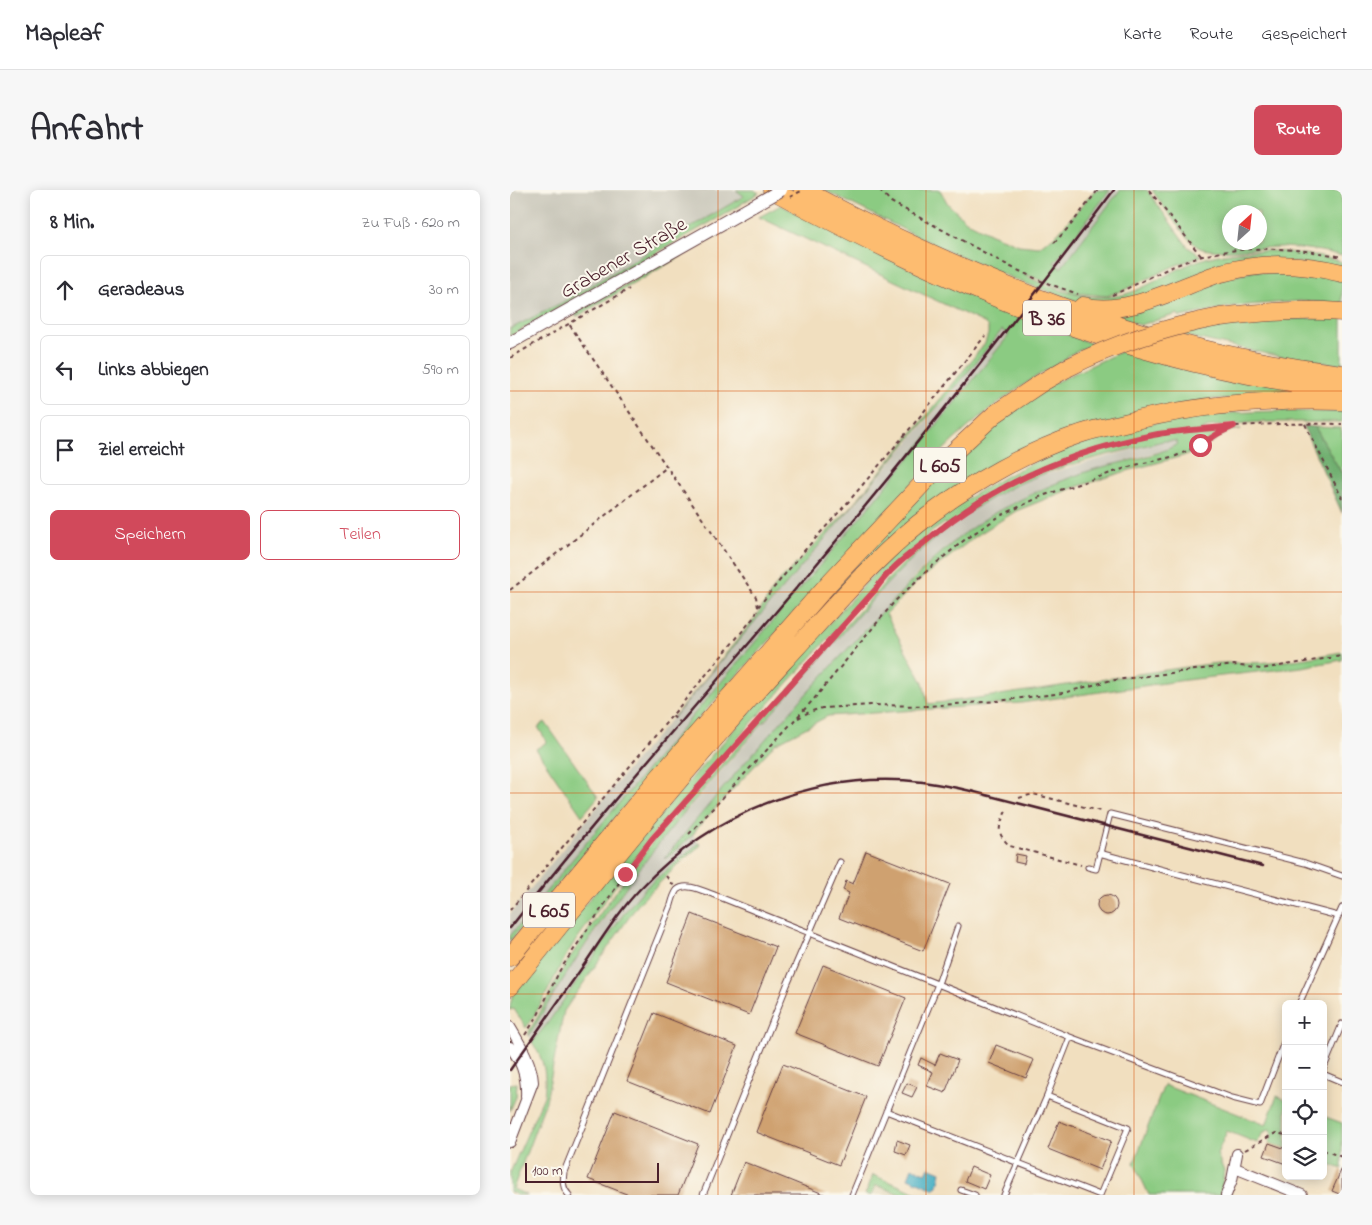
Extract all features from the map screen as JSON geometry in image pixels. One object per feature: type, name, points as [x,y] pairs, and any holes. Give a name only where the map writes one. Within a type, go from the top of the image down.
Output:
[{"type":"highway","name":"B 36","points":[[772,190],[830,222],[918,264],[969,287],[1057,322],[1197,363],[1286,381],[1342,389]]},
{"type":"highway","name":"B 36","points":[[804,190],[910,245],[1049,303],[1166,340],[1294,368],[1342,374]]},
{"type":"highway","points":[[988,279],[1013,283],[1089,308],[1109,310],[1137,304],[1210,277],[1252,267],[1296,266],[1342,273]]},
{"type":"highway","name":"L 605","points":[[510,956],[633,808],[830,582],[933,472],[996,414],[1041,382],[1094,354],[1180,325],[1220,317],[1273,311],[1342,312]]},
{"type":"highway","name":"L 605","points":[[510,987],[667,793],[751,697],[888,552],[929,515],[948,501],[1021,459],[1086,432],[1171,412],[1211,405],[1286,400],[1342,402]]},
{"type":"street","name":"Grabener Straße","points":[[510,343],[781,190]]},
{"type":"street","points":[[510,1027],[515,1045],[533,1074],[531,1091],[510,1142]]},
{"type":"street","points":[[1226,1195],[1235,1168],[1237,1154]]},
{"type":"street","points":[[1235,1168],[1302,1195]]},
{"type":"lane","points":[[1088,867],[1096,869],[1110,814],[1305,863],[1342,876]]},
{"type":"lane","points":[[1100,854],[1338,916]]},
{"type":"lane","points":[[703,1195],[809,933],[840,862]]},
{"type":"lane","points":[[569,1195],[565,1190],[563,1182],[564,1172],[678,890],[682,888],[690,887],[712,894],[1070,1037],[1232,1098],[1260,1105],[1283,1045]]},
{"type":"lane","points":[[1301,1000],[1342,908]]},
{"type":"lane","points":[[852,1195],[938,984],[958,926]]},
{"type":"lane","points":[[1327,1060],[1342,1024]]},
{"type":"lane","points":[[1004,1195],[1047,1096],[1070,1037]]},
{"type":"lane","points":[[1327,1076],[1342,1082]]},
{"type":"lane","points":[[886,1111],[1100,1195],[1128,1128],[1047,1096]]},
{"type":"lane","points":[[961,1190],[975,1195]]},
{"type":"path","points":[[880,190],[891,202],[1011,268],[1062,289],[1080,294]]},
{"type":"path","points":[[1054,243],[1098,190]]},
{"type":"path","points":[[1149,190],[1201,256]]},
{"type":"path","points":[[1106,296],[1201,256],[1243,250],[1293,249],[1342,257]]},
{"type":"path","points":[[510,358],[569,324],[756,597],[758,607]]},
{"type":"path","points":[[510,910],[755,616],[758,607],[804,551],[907,433],[985,336]]},
{"type":"path","points":[[1304,424],[1342,498]]},
{"type":"path","points":[[515,1045],[538,1017],[560,970],[625,874],[652,839],[876,589],[884,576],[943,526],[985,497],[1008,484],[1090,451],[1159,434],[1234,426],[1342,424]]},
{"type":"path","points":[[688,834],[814,699],[895,601],[930,568],[967,538],[1000,516],[1042,496],[1135,465],[1176,456],[1234,426]]},
{"type":"path","points":[[510,590],[667,467]]},
{"type":"path","points":[[795,719],[822,708],[871,705],[927,706],[997,701],[1063,692],[1108,681],[1234,665],[1261,669],[1342,656]]},
{"type":"path","points":[[672,715],[684,725]]},
{"type":"path","points":[[1019,798],[1033,794],[1110,814]]},
{"type":"path","points":[[1006,811],[1000,823],[999,832],[1010,846],[1088,867]]},
{"type":"path","points":[[666,876],[678,890]]},
{"type":"path","points":[[1237,1154],[1276,1133],[1282,1134]]},
{"type":"path","points":[[1327,1151],[1342,1157]]},
{"type":"shaded area","points":[[510,190],[736,190],[745,195],[561,303],[510,329]]},
{"type":"shaded area","points":[[1110,190],[1120,190],[1061,268],[1054,264]]},
{"type":"shaded area","points":[[1002,329],[1009,334],[952,407],[649,767],[510,936],[510,914],[624,774],[959,383]]},
{"type":"shaded area","points":[[1163,441],[1176,441],[1178,444],[1165,450],[1093,470],[1041,490],[996,512],[949,545],[917,574],[801,701],[684,834],[666,858],[693,835],[699,843],[645,888],[624,912],[547,1024],[532,1042],[529,1036],[560,983],[641,866],[673,826],[891,578],[940,533],[998,494],[1026,480]]},
{"type":"shaded area","points":[[876,1185],[902,1195],[872,1195]]},
{"type":"green space","points":[[736,190],[754,190],[759,193],[510,336],[510,329],[561,303],[744,196]]},
{"type":"green space","points":[[824,190],[940,190],[948,204],[966,221],[991,234],[1019,245],[1039,247],[1058,233],[1095,190],[1110,190],[1054,263],[1061,268],[1120,190],[1147,190],[1188,247],[1201,256],[1107,296],[1075,293],[1024,275],[1051,287],[1079,295],[1109,297],[1123,295],[1197,261],[1223,254],[1240,252],[1291,252],[1342,262],[1342,269],[1293,262],[1142,299],[1082,303],[1019,281],[945,250]]},
{"type":"green space","points":[[1152,190],[1342,190],[1342,256],[1312,250],[1281,247],[1267,248],[1267,205],[1222,205],[1222,250],[1239,250],[1225,251],[1198,247],[1187,237]]},
{"type":"green space","points":[[781,205],[935,280],[1013,314],[1093,344],[1067,356],[1068,358],[1016,390],[984,414],[939,454],[705,711],[510,941],[510,936],[572,860],[886,486],[1009,335],[1002,330],[673,718],[756,617],[776,585],[851,507],[956,380],[985,343],[988,334],[988,327],[984,323],[759,217]]},
{"type":"green space","points":[[754,212],[744,220],[576,317],[575,313]]},
{"type":"green space","points":[[1248,271],[1342,277],[1342,304],[1301,301],[1234,306],[1180,317],[1178,314],[1140,325],[1109,314]]},
{"type":"green space","points":[[1342,318],[1342,365],[1282,357],[1176,334],[1233,320]]},
{"type":"green space","points":[[1122,351],[1334,395],[1213,399],[1000,464],[797,637],[795,634],[818,605],[968,445],[1041,389]]},
{"type":"green space","points":[[1282,411],[1342,412],[1342,422],[1260,422],[1212,426],[1199,431],[1241,429],[1230,431],[1194,453],[1073,488],[1016,511],[976,536],[918,581],[886,614],[923,683],[928,704],[1211,664],[1261,663],[1342,652],[1342,660],[1302,667],[1186,680],[1021,703],[828,716],[775,744],[697,828],[693,835],[665,858],[739,769],[869,626],[929,564],[962,535],[998,511],[1058,482],[1095,469],[1158,453],[1178,444],[1176,441],[1163,441],[1057,469],[1016,485],[969,512],[918,553],[873,599],[731,758],[657,846],[606,915],[558,987],[529,1036],[529,1031],[566,964],[657,836],[887,580],[915,552],[946,526],[945,523],[933,531],[865,598],[739,737],[677,810],[654,833],[572,946],[526,1028],[514,1009],[510,1010],[510,1004],[519,984],[650,826],[743,719],[871,577],[912,539],[980,491],[1016,471],[1094,439],[1134,428],[1188,417]]},
{"type":"green space","points":[[1303,426],[1315,427],[1342,474],[1342,513]]},
{"type":"green space","points":[[1315,427],[1340,428],[1342,432],[1342,474]]},
{"type":"green space","points":[[545,722],[598,797],[582,816],[536,749],[547,742],[538,727]]},
{"type":"green space","points":[[699,843],[701,845],[639,903],[564,1011],[546,1101],[513,1189],[527,1195],[517,1195],[510,1192],[510,1173],[544,1096],[544,1068],[532,1042],[547,1024],[625,912],[645,888]]},
{"type":"green space","points":[[517,1083],[516,1097],[510,1111],[510,1084]]},
{"type":"green space","points":[[1164,1085],[1266,1125],[1277,1096],[1282,1098],[1282,1148],[1269,1143],[1272,1135],[1270,1129],[1263,1133],[1257,1143],[1227,1131],[1217,1154],[1224,1171],[1221,1195],[1149,1195],[1134,1163]]},
{"type":"green space","points":[[1327,1117],[1342,1123],[1342,1169],[1327,1163]]},
{"type":"green space","points":[[873,1175],[922,1195],[902,1195],[876,1185],[872,1195],[865,1195]]},
{"type":"water","points":[[929,1167],[941,1172],[938,1186],[934,1189],[908,1178],[912,1168],[926,1173]]},
{"type":"building","points":[[866,851],[950,884],[923,951],[839,918],[849,893],[843,890],[846,881],[853,884]]},
{"type":"building","points":[[1016,854],[1026,856],[1024,864],[1015,862]]},
{"type":"building","points":[[1107,895],[1114,898],[1117,905],[1114,912],[1107,915],[1100,912],[1097,905],[1100,898]]},
{"type":"building","points":[[692,914],[776,947],[749,1015],[666,982]]},
{"type":"building","points":[[823,965],[906,998],[878,1066],[795,1033]]},
{"type":"building","points":[[654,1013],[737,1046],[710,1114],[627,1081]]},
{"type":"building","points":[[996,1045],[1034,1060],[1026,1078],[989,1063]]},
{"type":"building","points":[[940,1053],[958,1060],[945,1093],[927,1086],[933,1072],[918,1065],[921,1058],[935,1065]]},
{"type":"building","points":[[783,1064],[866,1097],[839,1165],[756,1132]]},
{"type":"building","points":[[907,1083],[917,1087],[912,1097],[902,1093]]},
{"type":"building","points":[[615,1111],[698,1144],[678,1195],[629,1195],[588,1179]]},
{"type":"building","points":[[1059,1121],[1111,1141],[1100,1170],[1048,1149]]},
{"type":"building","points":[[897,1140],[910,1145],[906,1155],[895,1151]]},
{"type":"building","points":[[1269,1143],[1282,1148],[1282,1163],[1264,1156]]},
{"type":"building","points":[[744,1162],[826,1195],[731,1195]]},
{"type":"building","points":[[971,1167],[990,1175],[984,1189],[965,1181]]},
{"type":"building","points":[[1342,1168],[1342,1195],[1332,1191]]},
{"type":"railway","points":[[510,928],[620,793],[810,572],[888,478],[1040,287],[1114,190]]},
{"type":"railway","points":[[510,1070],[618,915],[632,897],[668,862],[700,838],[733,818],[769,802],[806,790],[845,783],[884,780],[939,784],[1263,866]]},
{"type":"route","points":[[625,874],[652,839],[876,589],[884,576],[943,526],[985,497],[1008,484],[1067,458],[1159,434],[1234,426],[1200,445]]}]
